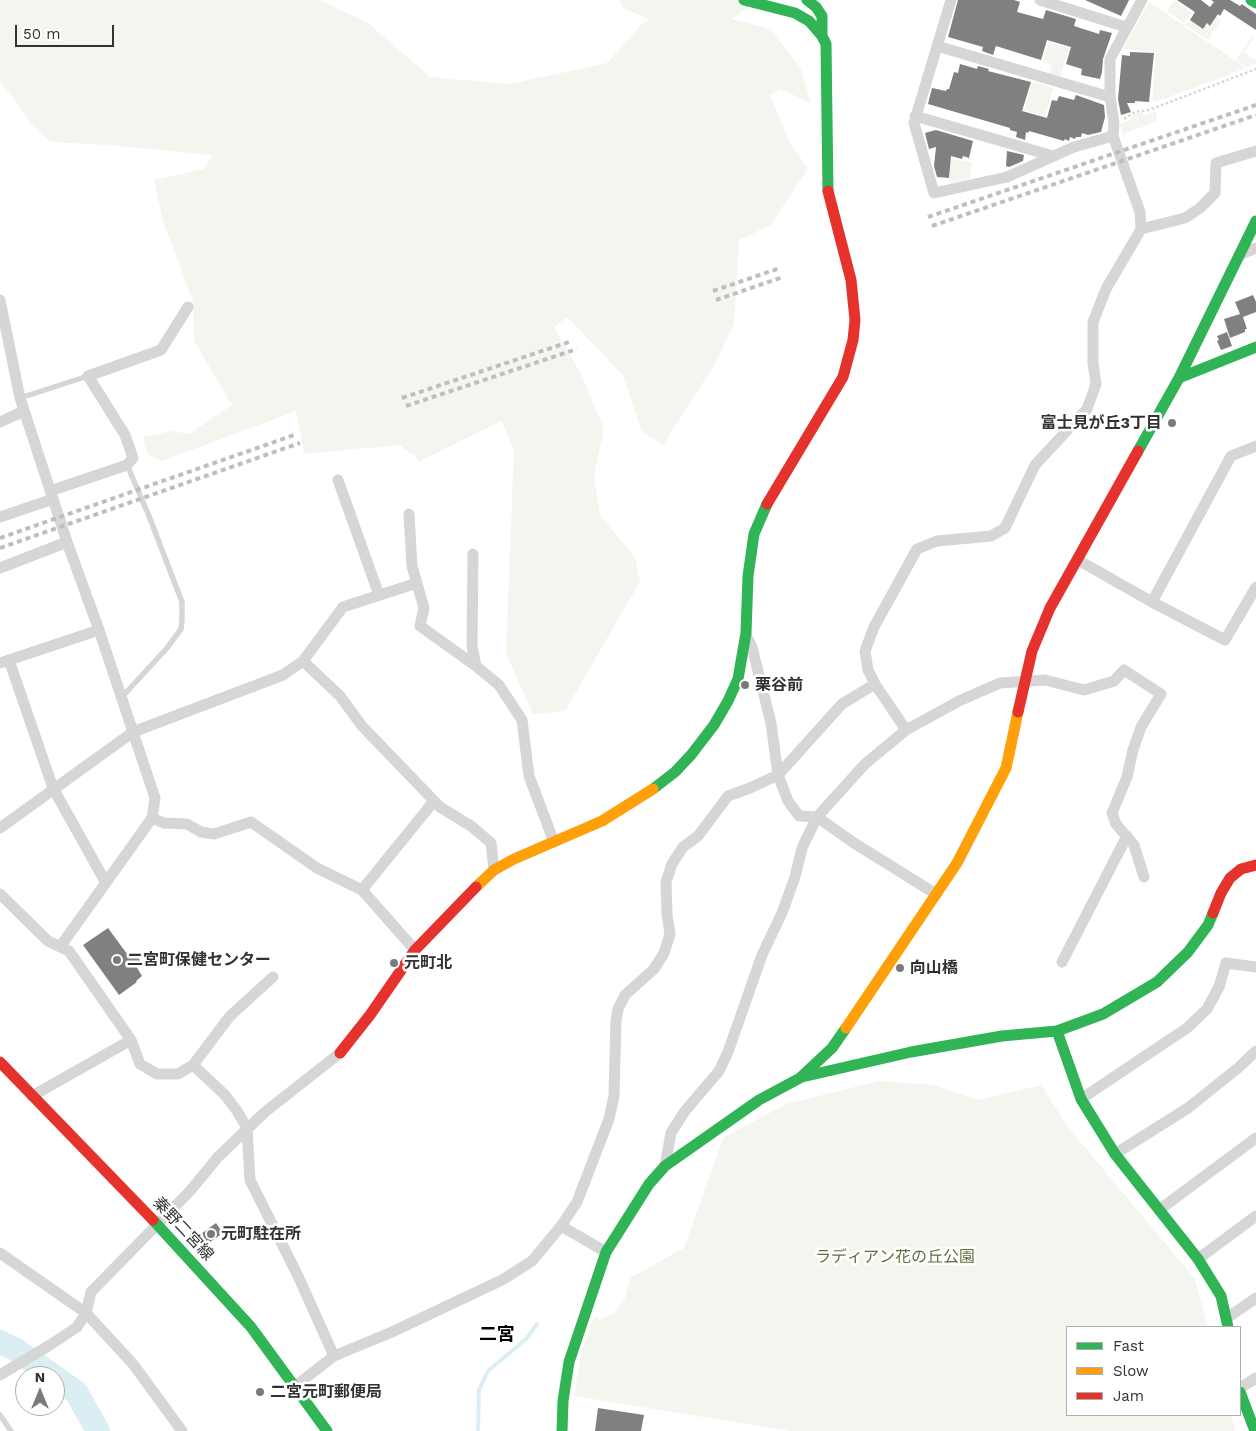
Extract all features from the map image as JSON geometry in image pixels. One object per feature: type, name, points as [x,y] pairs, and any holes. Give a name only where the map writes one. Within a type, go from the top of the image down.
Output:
[{"type":"street","points":[[0,1375],[77,1327],[86,1313],[91,1292],[190,1191],[218,1157],[247,1128],[340,1053],[370,1015],[415,950],[454,908],[494,870],[514,859],[602,821],[663,781],[691,755],[714,725],[728,701],[738,679],[746,634],[748,576],[754,534],[768,500],[843,377],[853,340],[855,313],[852,287],[828,194],[826,146],[828,73],[826,44],[822,36],[809,21],[795,12],[744,0]]},
{"type":"street","points":[[807,0],[816,7],[822,16],[822,36]]},
{"type":"street","points":[[951,0],[914,124],[934,193],[1007,177],[1074,147],[1113,136]]},
{"type":"street","points":[[1040,0],[1126,27]]},
{"type":"street","points":[[906,730],[875,684],[868,670],[865,651],[874,627],[917,549],[937,541],[991,536],[1005,528],[1035,465],[1087,408],[1096,384],[1093,363],[1093,322],[1106,290],[1141,229],[1140,212],[1113,136],[1114,123],[1110,97],[1110,60],[1142,0]]},
{"type":"street","points":[[1251,0],[1256,3]]},
{"type":"street","points":[[937,46],[1110,97]]},
{"type":"street","points":[[915,116],[1053,156]]},
{"type":"street","points":[[1141,229],[1185,218],[1200,208],[1215,193],[1216,163],[1256,151]]},
{"type":"street","points":[[562,1431],[562,1401],[569,1362],[606,1252],[649,1184],[665,1166],[759,1100],[800,1078],[832,1048],[957,863],[1006,768],[1032,651],[1050,608],[1179,378],[1256,221]]},
{"type":"street","points":[[1239,255],[1256,248]]},
{"type":"street","points":[[0,300],[4,343],[24,411],[155,798],[152,818],[60,947]]},
{"type":"street","points":[[0,518],[127,465],[133,458],[125,436],[88,376],[161,350],[188,307]]},
{"type":"street","points":[[1179,378],[1256,347]]},
{"type":"street","points":[[0,422],[24,411]]},
{"type":"street","points":[[1152,602],[1232,456],[1256,446]]},
{"type":"street","points":[[338,480],[379,595]]},
{"type":"street","points":[[409,514],[412,566],[424,608],[420,626],[499,684],[522,720],[529,776],[554,842]]},
{"type":"street","points":[[0,568],[67,542]]},
{"type":"street","points":[[473,554],[472,646],[476,666]]},
{"type":"street","points":[[1078,560],[1152,602],[1225,640],[1256,587]]},
{"type":"street","points":[[0,828],[133,732],[283,675],[303,661],[343,607],[417,583]]},
{"type":"street","points":[[98,630],[4,661],[53,788],[106,883]]},
{"type":"street","points":[[746,634],[752,647],[771,723],[778,775],[788,800],[799,816],[817,817],[854,843],[936,894]]},
{"type":"street","points":[[303,661],[340,696],[362,726],[440,807],[471,826],[491,844],[494,870]]},
{"type":"street","points":[[665,1166],[671,1133],[685,1111],[719,1072],[728,1052],[762,955],[782,913],[795,877],[802,848],[817,817],[865,764],[906,730],[959,701],[1000,683],[1046,680],[1084,690],[1114,681],[1124,670],[1161,694],[1141,728],[1133,750],[1127,777],[1112,812],[1116,824],[1134,845],[1144,878]]},
{"type":"street","points":[[294,1386],[334,1356],[392,1332],[502,1280],[532,1261],[561,1226],[577,1202],[609,1119],[614,1096],[618,1009],[625,995],[654,969],[664,953],[670,934],[666,882],[672,864],[683,847],[698,836],[728,796],[778,775],[842,704],[875,684]]},
{"type":"street","points":[[362,890],[434,801]]},
{"type":"street","points":[[152,818],[164,823],[187,824],[201,832],[214,834],[251,822],[316,868],[362,890],[415,950]]},
{"type":"street","points":[[1062,962],[1127,836]]},
{"type":"street","points":[[800,1078],[911,1052],[1002,1036],[1057,1031],[1103,1014],[1157,982],[1188,952],[1208,925],[1230,878],[1241,869],[1256,865]]},
{"type":"street","points":[[0,894],[48,941],[69,951],[131,1040],[140,1064],[157,1074],[178,1074],[193,1065],[230,1016],[273,977]]},
{"type":"street","points":[[1081,1099],[1187,1028],[1207,1009],[1219,987],[1226,963],[1256,967]]},
{"type":"street","points":[[1057,1031],[1081,1099],[1115,1154],[1198,1259],[1221,1296],[1227,1322],[1256,1298]]},
{"type":"street","points":[[32,1096],[131,1040]]},
{"type":"street","points":[[1115,1154],[1188,1108],[1256,1051]]},
{"type":"street","name":"秦野二宮線","points":[[0,1062],[158,1224],[251,1327],[327,1431]]},
{"type":"street","points":[[193,1065],[225,1095],[247,1128],[250,1180],[298,1276],[334,1356]]},
{"type":"street","points":[[1159,1210],[1256,1138]]},
{"type":"street","points":[[1198,1259],[1256,1216]]},
{"type":"street","points":[[561,1226],[606,1252]]},
{"type":"street","points":[[4,1256],[86,1313],[133,1364],[182,1431]]},
{"type":"street","points":[[1241,1387],[1256,1378]]},
{"type":"street","points":[[1241,1395],[1255,1431]]},
{"type":"lane","points":[[20,398],[88,376]]},
{"type":"lane","points":[[122,698],[167,648],[181,629],[182,620],[182,602],[127,465]]},
{"type":"lane","points":[[0,1415],[11,1431]]},
{"type":"path","points":[[1114,123],[1136,112],[1149,110],[1256,69]]},
{"type":"green space","points":[[0,0],[320,0],[368,23],[430,77],[510,84],[607,63],[642,24],[649,19],[623,8],[619,0],[758,0],[732,19],[770,29],[800,67],[811,103],[780,89],[770,95],[791,145],[808,168],[771,225],[739,240],[734,324],[715,364],[663,445],[642,432],[623,375],[567,317],[554,327],[582,376],[604,429],[594,475],[600,515],[635,557],[640,582],[565,711],[533,714],[506,654],[514,449],[501,421],[420,461],[400,445],[304,454],[296,411],[162,461],[147,454],[143,437],[172,431],[189,434],[232,405],[194,341],[193,301],[163,221],[154,180],[204,169],[213,155],[51,142],[30,123],[10,93],[0,83]]},
{"type":"green space","points":[[1174,0],[1192,13],[1184,23],[1167,11]]},
{"type":"green space","points":[[1149,2],[1246,68],[1156,102],[1152,100],[1156,52],[1123,49]]},
{"type":"green space","points":[[1217,17],[1221,20],[1208,40],[1185,25],[1189,20],[1203,29],[1207,24],[1211,27]]},
{"type":"green space","points":[[1251,38],[1253,39],[1244,52],[1256,60],[1256,64],[1247,67],[1236,60]]},
{"type":"green space","points":[[1049,42],[1069,48],[1060,77],[1049,74],[1052,65],[1043,62]]},
{"type":"green space","points":[[1032,82],[1053,88],[1045,116],[1024,110]]},
{"type":"green space","points":[[1155,111],[1157,115],[1156,122],[1123,134],[1120,124],[1142,112],[1144,115]]},
{"type":"green space","points":[[951,159],[972,162],[970,179],[949,183]]},
{"type":"green space","name":"ラディアン花の丘公園","points":[[879,1081],[933,1085],[978,1100],[1041,1085],[1068,1127],[1195,1279],[1208,1326],[1066,1326],[1066,1416],[1231,1416],[1235,1431],[789,1431],[574,1396],[582,1349],[594,1317],[603,1319],[614,1312],[625,1298],[630,1278],[684,1248],[723,1138],[786,1104]]},
{"type":"building","points":[[958,0],[1014,0],[1020,2],[1017,12],[1043,19],[1046,10],[1076,19],[1074,26],[1099,34],[1100,30],[1112,33],[1103,59],[1100,79],[1081,75],[1082,69],[1066,64],[1071,47],[1047,40],[1041,60],[996,46],[993,55],[982,51],[983,47],[948,37]]},
{"type":"building","points":[[1085,0],[1129,0],[1121,16]]},
{"type":"building","points":[[1177,0],[1201,0],[1210,7],[1214,2],[1211,0],[1230,0],[1240,6],[1242,4],[1256,14],[1256,30],[1224,9],[1210,26],[1207,23],[1203,29],[1190,20],[1195,12]]},
{"type":"building","points":[[1130,52],[1154,53],[1149,102],[1135,101],[1135,103],[1127,103],[1131,112],[1121,115],[1118,99],[1122,55],[1130,56]]},
{"type":"building","points":[[960,64],[977,69],[978,66],[989,69],[988,71],[1031,82],[1022,111],[1047,118],[1052,100],[1057,101],[1059,96],[1074,100],[1076,95],[1104,105],[1105,117],[1101,132],[1088,135],[1082,133],[1081,137],[1076,137],[1075,139],[1070,137],[1069,141],[1065,139],[1064,141],[1029,131],[1028,133],[1026,132],[1025,140],[1016,137],[1017,132],[1010,130],[1010,128],[928,104],[932,88],[946,91],[949,89],[954,72],[958,73]]},
{"type":"building","points":[[936,130],[973,141],[969,158],[963,156],[962,159],[951,156],[949,178],[937,177],[934,166],[936,147],[929,149],[925,133]]},
{"type":"building","points":[[1007,151],[1024,155],[1023,161],[1009,167],[1006,166]]},
{"type":"building","points":[[1253,295],[1256,302],[1256,312],[1243,317],[1247,329],[1245,329],[1245,332],[1230,338],[1224,319],[1240,314],[1235,302]]},
{"type":"building","points":[[1227,332],[1232,346],[1221,350],[1217,336]]},
{"type":"building","name":"二宮町保健センター","points":[[108,928],[130,958],[136,954],[141,962],[136,966],[142,976],[119,995],[83,945]]},
{"type":"building","name":"元町駐在所","points":[[216,1223],[223,1233],[207,1244],[201,1234]]},
{"type":"building","points":[[598,1408],[644,1415],[641,1431],[595,1431]]},
{"type":"waterway","points":[[478,1431],[479,1390],[488,1371],[526,1339],[537,1324]]},
{"type":"waterway","points":[[0,1342],[15,1349],[76,1392],[98,1431]]},
{"type":"railway","points":[[928,217],[1256,105]]},
{"type":"railway","points":[[932,226],[1256,115]]},
{"type":"railway","points":[[713,291],[780,268]]},
{"type":"railway","points":[[716,300],[783,277]]},
{"type":"railway","points":[[402,398],[572,341]]},
{"type":"railway","points":[[406,406],[577,349]]},
{"type":"railway","points":[[0,538],[297,434]]},
{"type":"railway","points":[[0,548],[300,443]]},
{"type":"traffic: fast","points":[[744,0],[795,13],[809,21],[822,36],[826,44],[828,191]]},
{"type":"traffic: fast","points":[[807,0],[816,7],[822,16],[822,36]]},
{"type":"traffic: fast","points":[[1251,0],[1256,3]]},
{"type":"traffic: fast","points":[[1138,451],[1179,378],[1256,221]]},
{"type":"traffic: fast","points":[[1179,378],[1256,347]]},
{"type":"traffic: fast","points":[[653,789],[675,772],[691,755],[714,725],[738,679],[746,633],[748,576],[754,534],[767,504]]},
{"type":"traffic: fast","points":[[802,1077],[911,1052],[1002,1036],[1057,1031],[1103,1014],[1157,982],[1188,952],[1208,925],[1213,913]]},
{"type":"traffic: fast","points":[[562,1431],[563,1401],[569,1362],[606,1252],[649,1184],[665,1166],[759,1100],[800,1078],[832,1048],[846,1028]]},
{"type":"traffic: fast","points":[[1057,1031],[1081,1099],[1115,1154],[1198,1259],[1221,1296],[1228,1326]]},
{"type":"traffic: fast","points":[[153,1220],[251,1327],[327,1431]]},
{"type":"traffic: fast","points":[[1241,1395],[1255,1431]]},
{"type":"traffic: slow","points":[[846,1028],[957,863],[1006,768],[1018,712]]},
{"type":"traffic: slow","points":[[476,887],[494,870],[514,859],[602,821],[653,789]]},
{"type":"traffic: jam","points":[[767,504],[843,377],[853,340],[855,320],[851,280],[828,191]]},
{"type":"traffic: jam","points":[[1018,712],[1032,651],[1050,608],[1138,451]]},
{"type":"traffic: jam","points":[[1213,913],[1221,893],[1230,878],[1241,869],[1256,865]]},
{"type":"traffic: jam","points":[[340,1053],[370,1015],[415,950],[476,887]]},
{"type":"traffic: jam","points":[[0,1062],[153,1220]]},
{"type":"place","name":"富士見が丘3丁目","points":[[1172,423]]},
{"type":"place","name":"栗谷前","points":[[745,685]]},
{"type":"place","name":"二宮町保健センター","points":[[117,960]]},
{"type":"place","name":"元町北","points":[[394,963]]},
{"type":"place","name":"向山橋","points":[[900,968]]},
{"type":"place","name":"元町駐在所","points":[[211,1234]]},
{"type":"place","name":"二宮元町郵便局","points":[[260,1392]]},
{"type":"district","name":"二宮","points":[[497,1335]]}]
